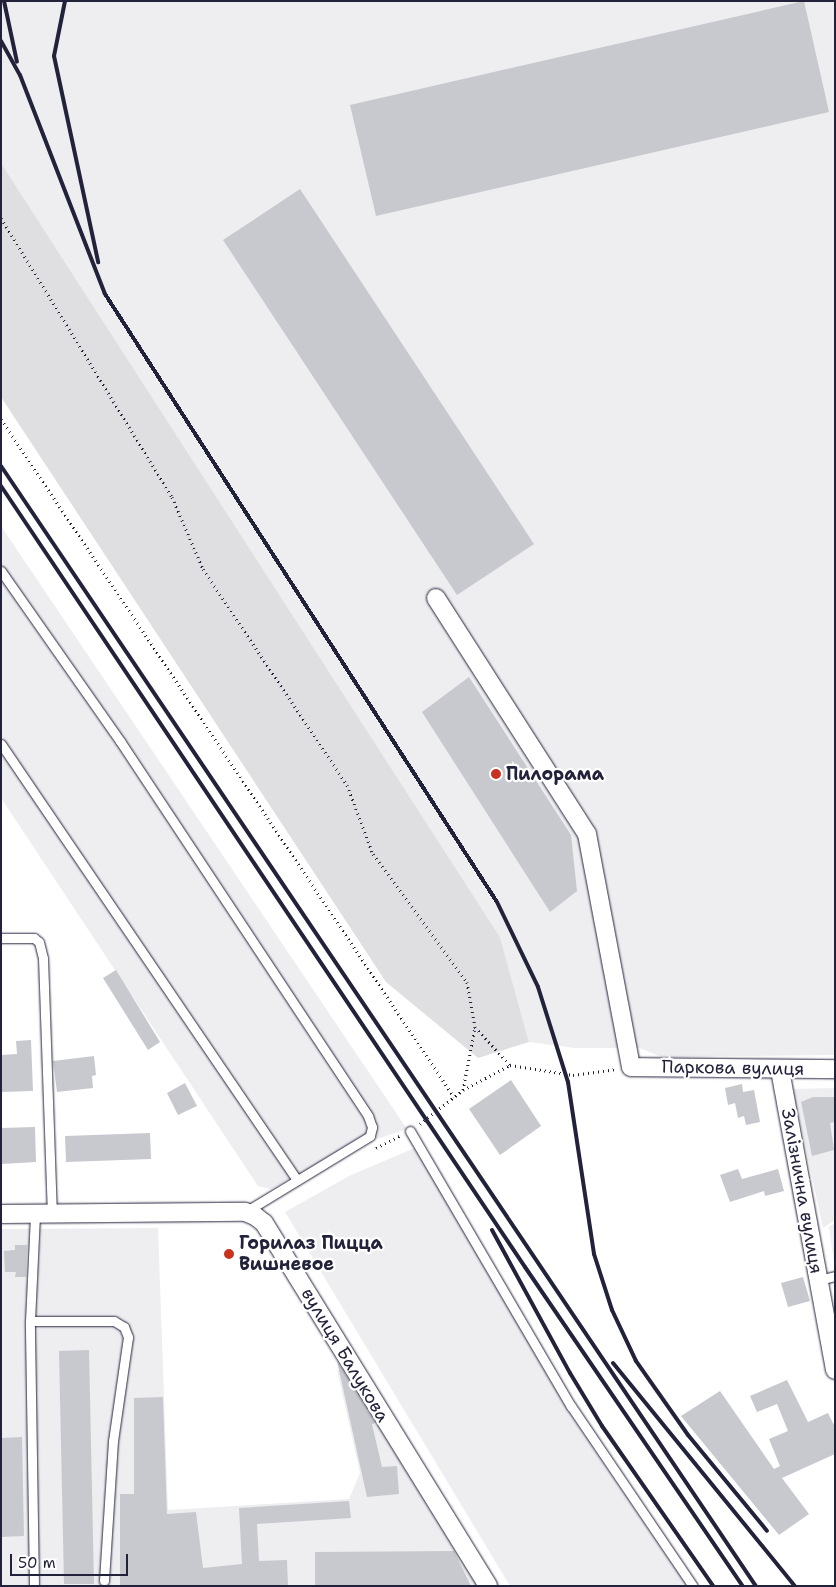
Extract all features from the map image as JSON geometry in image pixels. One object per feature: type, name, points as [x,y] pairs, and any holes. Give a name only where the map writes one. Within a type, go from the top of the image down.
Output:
[{"type":"street","points":[[436,598],[587,834],[631,1067]]},
{"type":"street","name":"Паркова вулиця","points":[[631,1067],[780,1070],[835,1069]]},
{"type":"street","name":"Залізнична вулиця","points":[[780,1070],[826,1278],[835,1370]]},
{"type":"street","points":[[1,1214],[245,1212]]},
{"type":"street","name":"вулиця Балукова","points":[[245,1212],[264,1223],[488,1586]]},
{"type":"lane","points":[[1,571],[120,741],[368,1116],[372,1127],[370,1136],[245,1212]]},
{"type":"lane","points":[[1,744],[297,1180]]},
{"type":"lane","points":[[1,938],[34,938],[39,942],[43,958],[44,1214],[30,1321],[34,1586]]},
{"type":"lane","points":[[410,1131],[571,1406],[693,1586]]},
{"type":"lane","points":[[30,1321],[114,1321],[124,1327],[128,1336],[113,1441],[104,1581]]},
{"type":"path","points":[[1,218],[172,497],[203,569],[347,784],[373,854],[467,982],[475,1027],[463,1090]]},
{"type":"path","points":[[1,419],[186,699],[454,1097]]},
{"type":"path","points":[[475,1027],[510,1065]]},
{"type":"path","points":[[370,1151],[410,1131],[463,1090],[510,1065],[573,1075],[631,1067]]},
{"type":"shaded area","points":[[1,1],[835,1],[835,1055],[662,1057],[639,1048],[574,1048],[529,1042],[500,937],[1,163]]},
{"type":"shaded area","points":[[1,163],[500,937],[529,1042],[478,1058],[386,982],[1,397]]},
{"type":"shaded area","points":[[1,526],[407,1129],[341,1151],[271,1189],[258,1186],[1,798]]},
{"type":"shaded area","points":[[835,1088],[835,1220],[823,1228],[793,1089]]},
{"type":"shaded area","points":[[419,1146],[567,1409],[687,1586],[510,1586],[285,1212],[349,1176]]},
{"type":"shaded area","points":[[835,1223],[835,1271],[829,1227]]},
{"type":"shaded area","points":[[158,1228],[168,1510],[349,1499],[360,1473],[337,1370],[350,1368],[479,1586],[1,1586],[1,1229]]},
{"type":"building","points":[[804,1],[829,112],[376,216],[350,105]]},
{"type":"building","points":[[300,189],[534,544],[457,595],[223,240]]},
{"type":"building","name":"Пилорама","points":[[469,677],[571,835],[577,891],[550,912],[422,712]]},
{"type":"building","points":[[116,970],[160,1042],[148,1050],[103,978]]},
{"type":"building","points":[[31,1040],[33,1091],[1,1092],[1,1055],[17,1054],[16,1041]]},
{"type":"building","points":[[94,1056],[96,1075],[92,1076],[93,1088],[57,1092],[53,1061]]},
{"type":"building","points":[[511,1080],[541,1126],[500,1155],[469,1109]]},
{"type":"building","points":[[185,1083],[197,1106],[178,1115],[167,1093]]},
{"type":"building","points":[[742,1084],[743,1092],[754,1090],[760,1122],[746,1125],[744,1116],[738,1118],[735,1103],[728,1105],[725,1088]]},
{"type":"building","points":[[813,1097],[835,1097],[835,1122],[830,1123],[834,1150],[812,1156],[801,1102]]},
{"type":"building","points":[[35,1127],[36,1162],[1,1164],[1,1128]]},
{"type":"building","points":[[150,1133],[151,1159],[66,1162],[65,1136]]},
{"type":"building","points":[[738,1169],[742,1179],[778,1169],[784,1191],[765,1196],[764,1191],[730,1202],[720,1175]]},
{"type":"building","points":[[15,1245],[27,1245],[26,1277],[15,1277],[16,1272],[5,1272],[4,1251],[15,1250]]},
{"type":"building","points":[[803,1277],[810,1301],[788,1307],[781,1283]]},
{"type":"building","points":[[89,1350],[94,1584],[64,1584],[59,1351]]},
{"type":"building","points":[[337,1361],[375,1423],[372,1424],[382,1467],[397,1466],[399,1494],[367,1497]]},
{"type":"building","points":[[787,1380],[808,1422],[828,1413],[835,1427],[835,1454],[782,1478],[809,1514],[779,1535],[681,1416],[720,1391],[774,1469],[780,1466],[769,1439],[788,1431],[777,1404],[757,1412],[750,1396]]},
{"type":"building","points":[[163,1397],[167,1514],[196,1512],[203,1568],[242,1564],[239,1508],[349,1501],[351,1518],[257,1524],[259,1561],[287,1560],[288,1586],[120,1586],[120,1494],[134,1494],[134,1398]]},
{"type":"building","points":[[22,1437],[24,1536],[1,1537],[1,1438]]},
{"type":"building","points":[[454,1551],[471,1586],[315,1586],[315,1552]]},
{"type":"railway","points":[[4,1],[17,62]]},
{"type":"railway","points":[[65,1],[54,56],[98,262]]},
{"type":"railway","points":[[1,41],[20,75],[105,294],[497,902],[538,987],[568,1082],[594,1254],[612,1310],[636,1361],[688,1435],[767,1531]]},
{"type":"railway","points":[[1,466],[756,1586]]},
{"type":"railway","points":[[1,486],[525,1267],[743,1586]]},
{"type":"railway","points":[[492,1230],[570,1373],[602,1426],[713,1586]]},
{"type":"railway","points":[[613,1363],[795,1586]]},
{"type":"place","name":"Пилорама","points":[[496,774]]},
{"type":"place","name":"Горилаз Пицца Вишневое","points":[[229,1254]]}]
